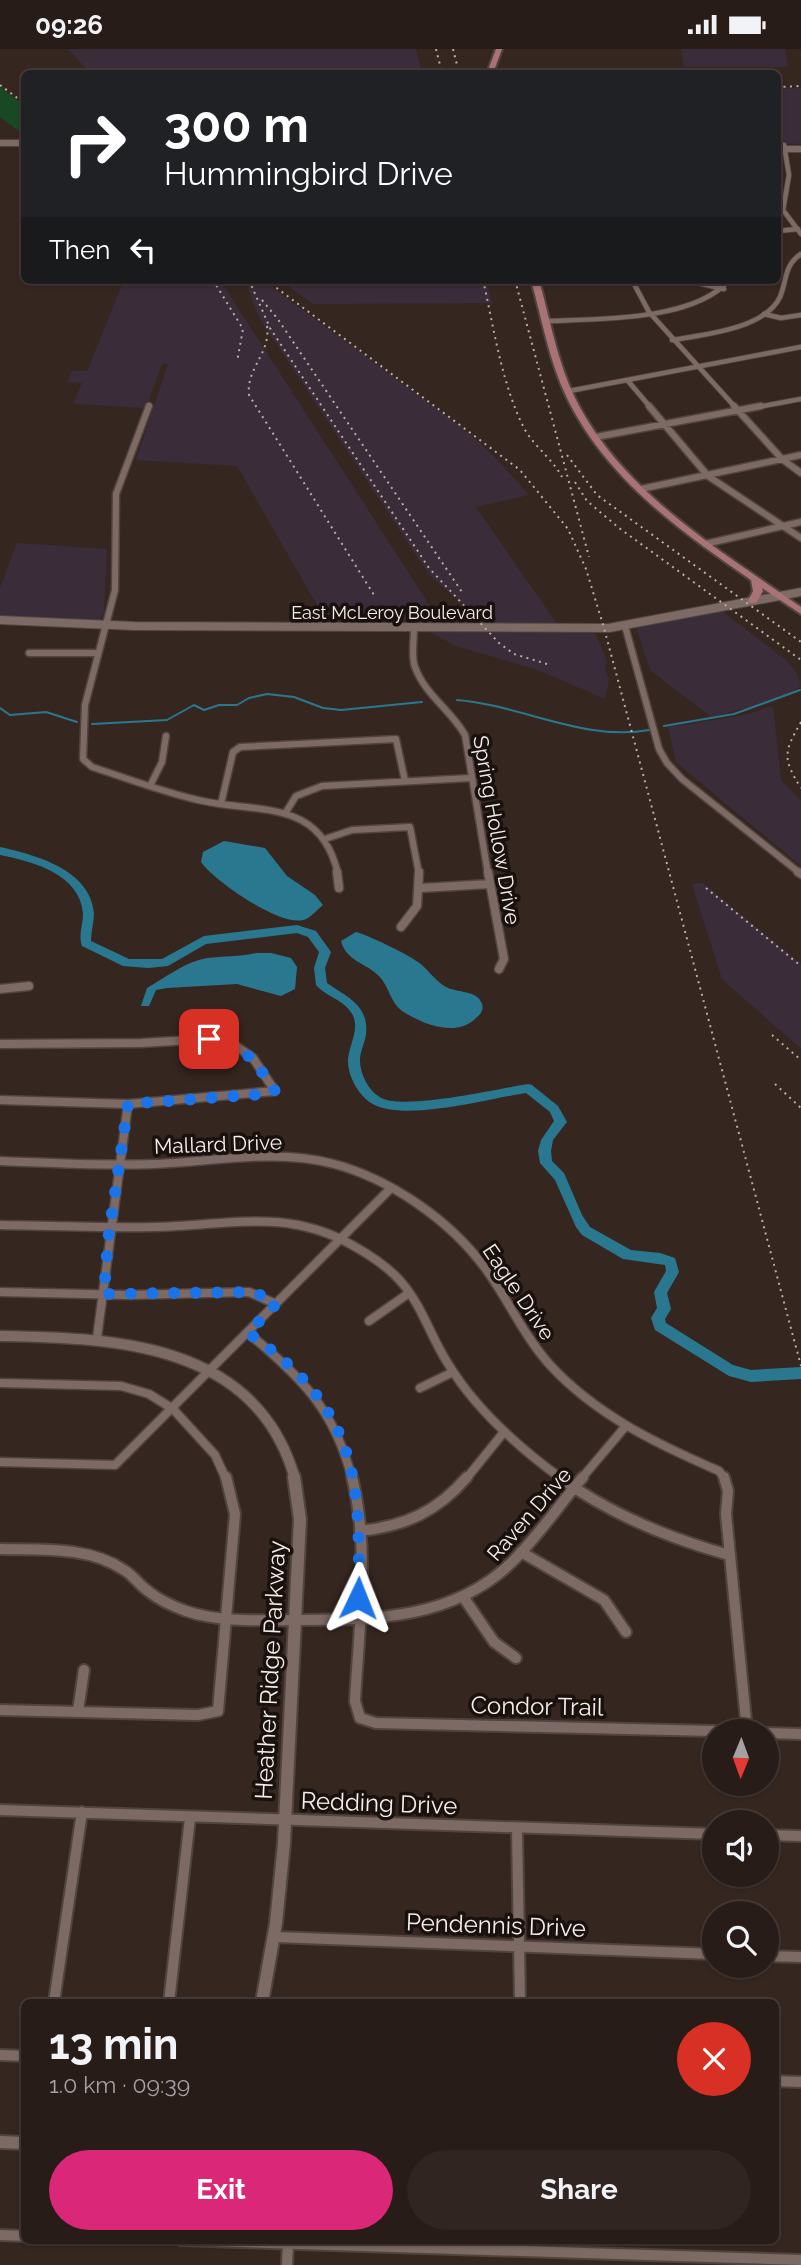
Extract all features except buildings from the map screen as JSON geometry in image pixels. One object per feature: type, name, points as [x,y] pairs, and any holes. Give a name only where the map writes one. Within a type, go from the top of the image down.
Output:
[{"type":"main road","points":[[491,70],[499,49]]},
{"type":"main road","points":[[499,70],[507,49]]},
{"type":"main road","points":[[781,147],[801,147]]},
{"type":"main road","points":[[536,284],[569,391],[596,437],[641,489],[705,544],[801,611]]},
{"type":"main road","points":[[753,601],[758,591],[755,578]]},
{"type":"main road","name":"East McLeroy Boulevard","points":[[0,620],[106,626],[598,628],[625,626],[801,592]]},
{"type":"street","points":[[0,143],[21,143]]},
{"type":"street","points":[[781,147],[789,175],[781,207]]},
{"type":"street","points":[[781,165],[787,165]]},
{"type":"street","points":[[781,187],[787,188]]},
{"type":"street","points":[[781,211],[800,231]]},
{"type":"street","points":[[781,231],[800,231]]},
{"type":"street","points":[[672,340],[730,328],[764,314],[778,301],[786,266],[801,254]]},
{"type":"street","points":[[634,284],[649,312],[672,340],[782,459],[801,473]]},
{"type":"street","points":[[702,284],[724,289]]},
{"type":"street","points":[[547,321],[649,312],[699,304],[724,289],[727,284]]},
{"type":"street","points":[[764,314],[781,319],[801,315]]},
{"type":"street","points":[[569,391],[801,347]]},
{"type":"street","points":[[793,348],[801,357]]},
{"type":"street","points":[[628,381],[708,476],[801,538]]},
{"type":"street","points":[[596,437],[667,426],[801,399]]},
{"type":"street","points":[[149,405],[116,494],[115,590],[85,705],[83,759],[92,767],[196,800],[286,812],[310,823],[325,839],[334,860],[339,888]]},
{"type":"street","points":[[641,489],[801,455]]},
{"type":"street","points":[[705,544],[801,522]]},
{"type":"street","points":[[625,626],[659,749],[667,763],[682,779],[801,874]]},
{"type":"street","name":"Spring Hollow Drive","points":[[414,628],[414,666],[432,696],[456,719],[465,735],[470,778],[503,959],[499,969]]},
{"type":"street","points":[[29,653],[98,653]]},
{"type":"street","points":[[150,786],[159,774],[165,758],[166,736]]},
{"type":"street","points":[[221,804],[233,752],[240,747],[387,738],[396,740],[405,781]]},
{"type":"street","points":[[286,812],[296,796],[322,786],[470,778]]},
{"type":"street","points":[[325,839],[352,829],[410,827],[421,888],[417,910],[401,927]]},
{"type":"street","points":[[421,888],[490,884]]},
{"type":"street","points":[[0,989],[29,986]]},
{"type":"street","points":[[0,1044],[141,1043],[209,1039],[236,1046],[253,1058],[275,1091],[128,1104],[0,1100]]},
{"type":"street","points":[[97,1338],[128,1104]]},
{"type":"street","name":"Mallard Drive","points":[[0,1161],[120,1164],[241,1158],[314,1159],[355,1172],[389,1190]]},
{"type":"street","points":[[0,1462],[115,1465],[389,1190]]},
{"type":"street","name":"Eagle Drive","points":[[389,1190],[460,1239],[485,1269],[518,1325],[550,1365],[578,1392],[625,1427],[727,1477],[729,1483],[726,1514],[730,1555]]},
{"type":"street","points":[[0,1225],[110,1227],[279,1221],[304,1224],[341,1239],[392,1273],[409,1293],[453,1371],[505,1432],[576,1488],[655,1531],[697,1547],[730,1555],[746,1719]]},
{"type":"street","points":[[0,1292],[250,1292],[276,1304]]},
{"type":"street","points":[[369,1321],[409,1293]]},
{"type":"street","points":[[248,1333],[288,1363],[329,1414],[338,1430],[354,1478],[360,1531],[358,1620]]},
{"type":"street","name":"Heather Ridge Parkway","points":[[0,1336],[97,1338],[128,1342],[169,1352],[211,1370],[244,1394],[259,1410],[290,1462],[300,1508],[296,1620],[276,1937],[263,1999]]},
{"type":"street","points":[[420,1388],[453,1371]]},
{"type":"street","points":[[0,1383],[121,1386],[149,1394],[173,1409],[215,1455],[231,1494],[235,1514],[218,1711],[198,1715],[0,1710]]},
{"type":"street","name":"Raven Drive","points":[[0,1549],[70,1552],[99,1558],[124,1569],[149,1592],[188,1612],[228,1619],[358,1620],[419,1613],[464,1598],[495,1578],[521,1552],[625,1427]]},
{"type":"street","points":[[360,1531],[397,1527],[433,1511],[449,1497],[505,1432]]},
{"type":"street","points":[[521,1552],[604,1599],[626,1632]]},
{"type":"street","points":[[464,1598],[494,1642],[516,1658]]},
{"type":"street","name":"Condor Trail","points":[[358,1620],[355,1701],[360,1718],[376,1723],[702,1731]]},
{"type":"street","points":[[78,1711],[83,1670]]},
{"type":"street","points":[[779,1733],[801,1734]]},
{"type":"street","name":"Redding Drive","points":[[0,1810],[702,1834]]},
{"type":"street","points":[[54,1999],[82,1812]]},
{"type":"street","points":[[169,1999],[190,1818]]},
{"type":"street","points":[[517,1829],[520,1999]]},
{"type":"street","points":[[779,1836],[801,1836]]},
{"type":"street","name":"Pendennis Drive","points":[[276,1937],[702,1954]]},
{"type":"street","points":[[779,1956],[801,1957]]},
{"type":"street","points":[[0,2055],[21,2056]]},
{"type":"street","points":[[779,2081],[801,2082]]},
{"type":"street","points":[[0,2142],[21,2143]]},
{"type":"street","points":[[0,2235],[21,2236]]},
{"type":"street","points":[[287,2265],[288,2244]]},
{"type":"street","points":[[406,2244],[523,2245],[801,2260]]},
{"type":"shaded area","points":[[68,49],[416,49],[421,70],[242,68],[87,70]]},
{"type":"shaded area","points":[[681,49],[785,49],[788,67],[684,67]]},
{"type":"shaded area","points":[[801,88],[801,144],[781,143],[781,89]]},
{"type":"shaded area","points":[[122,284],[223,284],[439,620],[325,619],[237,466],[136,460],[168,364],[162,364],[146,408],[73,404],[82,383],[67,382],[72,371],[87,371]]},
{"type":"shaded area","points":[[246,284],[267,284],[464,429],[497,459],[529,495],[476,507],[557,624],[486,624],[430,576],[258,316]]},
{"type":"shaded area","points":[[286,284],[487,284],[492,303],[313,304]]},
{"type":"shaded area","points":[[17,543],[107,549],[104,612],[99,621],[0,616],[0,588]]},
{"type":"shaded area","points":[[722,611],[786,660],[797,673],[801,687],[769,702],[711,717],[650,670],[636,627]]},
{"type":"shaded area","points":[[430,632],[595,633],[607,661],[605,670],[609,680],[605,699],[538,670],[456,646]]},
{"type":"shaded area","points":[[773,706],[781,780],[801,801],[801,866],[676,762],[668,727],[740,716]]},
{"type":"shaded area","points":[[703,883],[801,964],[801,1049],[722,979],[692,884]]},
{"type":"green space","points":[[0,87],[21,103],[21,133],[0,117]]},
{"type":"water","points":[[224,841],[265,848],[287,876],[315,895],[323,905],[308,918],[296,920],[266,911],[234,891],[201,862],[203,852]]},
{"type":"water","points":[[356,932],[413,959],[446,987],[476,996],[482,1004],[480,1014],[468,1024],[450,1028],[429,1024],[402,1011],[379,976],[344,948],[341,941]]},
{"type":"water","points":[[271,953],[291,958],[297,967],[295,989],[281,996],[237,984],[167,988],[156,990],[149,1006],[141,1006],[147,988],[183,966],[207,958]]},
{"type":"waterway","points":[[664,726],[734,714],[800,690]]},
{"type":"waterway","points":[[92,724],[167,720],[194,705],[204,710],[219,705],[237,705],[249,698],[267,694],[294,697],[323,708],[341,710],[422,702]]},
{"type":"waterway","points":[[457,700],[505,708],[601,731],[649,730]]},
{"type":"waterway","points":[[0,708],[10,715],[46,712],[77,722]]},
{"type":"waterway","points":[[0,851],[41,862],[65,876],[83,896],[88,910],[86,943],[127,963],[164,963],[204,940],[297,929],[312,934],[325,952],[319,968],[322,985],[350,1003],[359,1015],[360,1036],[354,1062],[362,1085],[373,1099],[389,1105],[406,1106],[528,1088],[554,1109],[561,1122],[547,1140],[546,1163],[559,1176],[580,1224],[586,1231],[628,1255],[670,1262],[673,1272],[660,1292],[664,1309],[658,1318],[660,1326],[729,1370],[751,1376],[801,1373]]},
{"type":"railway","points":[[436,49],[441,70]]},
{"type":"railway","points":[[453,49],[458,70]]},
{"type":"railway","points":[[0,85],[21,101]]},
{"type":"railway","points":[[781,87],[801,86]]},
{"type":"railway","points":[[215,284],[243,329],[237,362]]},
{"type":"railway","points":[[251,284],[270,328],[429,568],[499,643],[514,654],[547,664]]},
{"type":"railway","points":[[271,284],[520,470],[568,529],[586,569],[604,628],[801,1366]]},
{"type":"railway","points":[[484,284],[499,354],[515,409],[527,433],[562,477]]},
{"type":"railway","points":[[516,284],[589,557]]},
{"type":"railway","points":[[262,300],[277,318],[462,592]]},
{"type":"railway","points":[[267,326],[265,344],[251,377],[249,395],[374,595]]},
{"type":"railway","points":[[567,455],[597,495],[801,642]]},
{"type":"railway","points":[[575,482],[587,501],[619,528],[801,660]]},
{"type":"railway","points":[[801,722],[791,741],[788,755],[788,762],[801,788]]},
{"type":"railway","points":[[706,888],[801,966]]},
{"type":"railway","points":[[772,1035],[801,1060]]},
{"type":"railway","points":[[775,1084],[801,1108]]},
{"type":"route","points":[[209,1039],[236,1046],[253,1058],[275,1091],[128,1104],[108,1240],[104,1294],[250,1292],[258,1293],[276,1304],[248,1333],[275,1352],[299,1374],[323,1404],[338,1430],[354,1478],[358,1504],[358,1598]]}]
